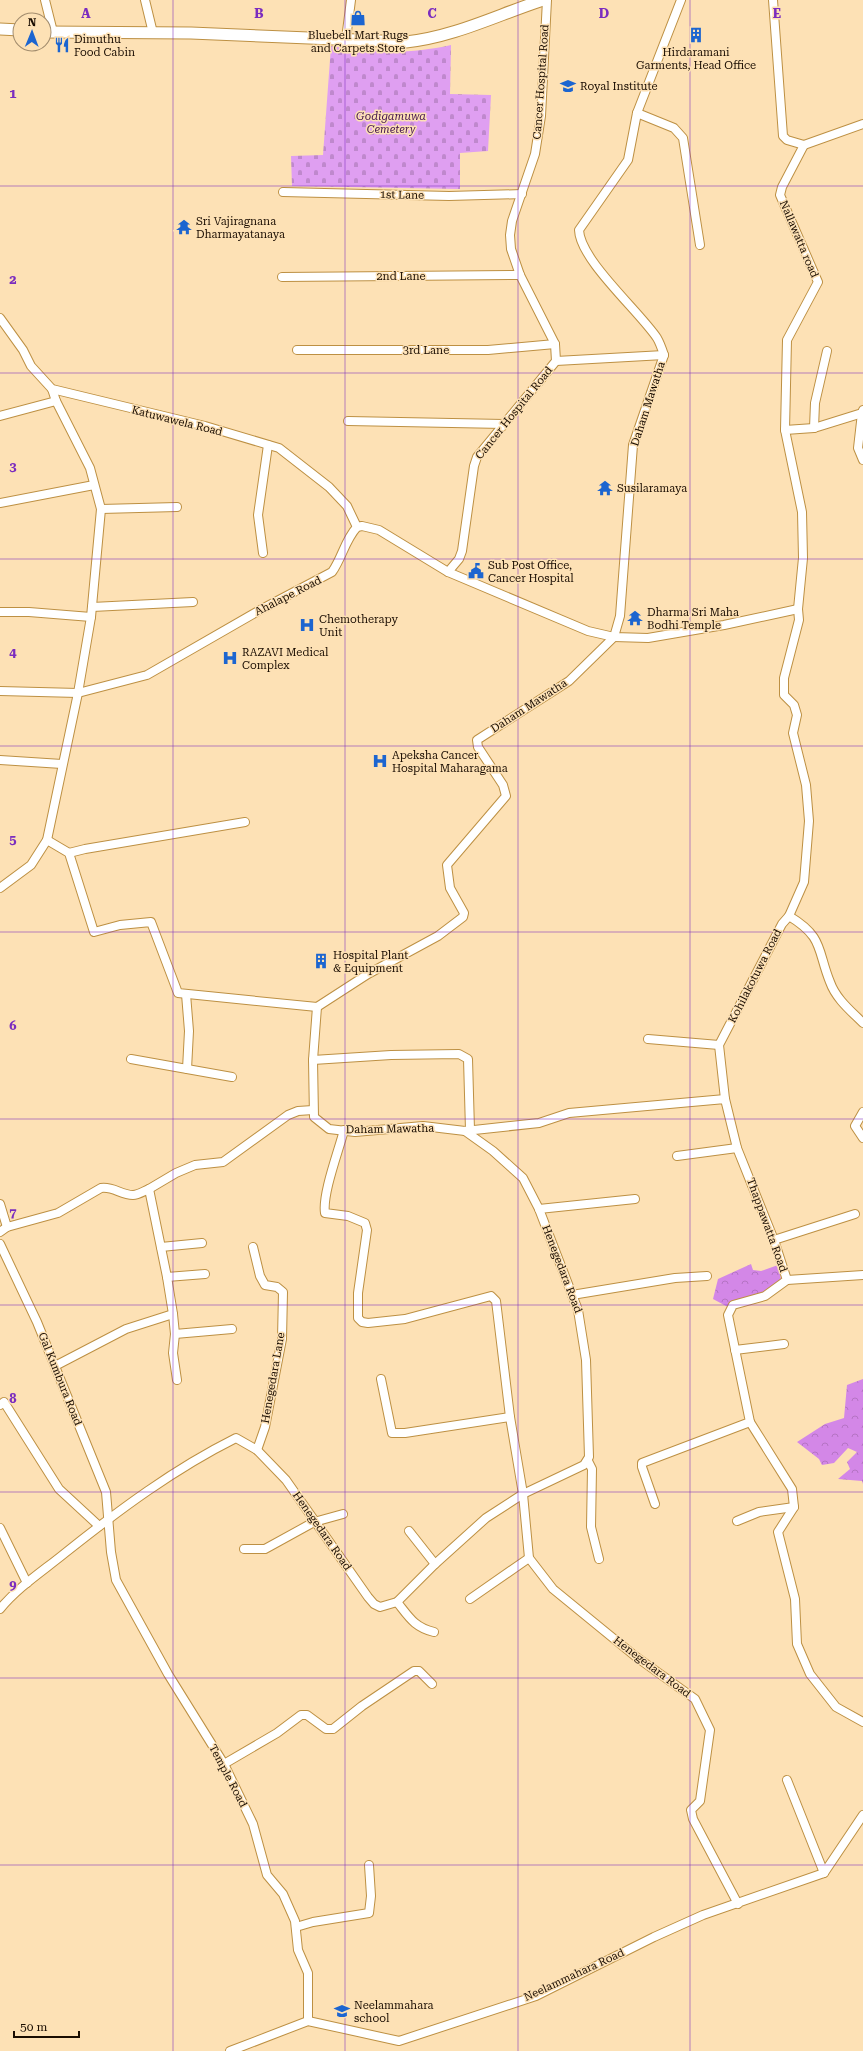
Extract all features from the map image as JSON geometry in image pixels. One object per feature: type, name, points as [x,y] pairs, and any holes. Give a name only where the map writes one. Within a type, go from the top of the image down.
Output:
[{"type":"main road","points":[[52,32],[153,33],[406,42],[435,38],[462,30],[522,3],[543,0]]},
{"type":"main road","points":[[0,29],[12,30]]},
{"type":"street","points":[[45,0],[46,12]]},
{"type":"street","points":[[145,0],[153,33]]},
{"type":"street","points":[[346,39],[351,0]]},
{"type":"street","name":"Cancer Hospital Road","points":[[448,572],[459,559],[462,550],[474,466],[477,457],[556,361],[555,344],[520,275],[511,249],[510,235],[512,221],[536,154],[541,116],[547,0]]},
{"type":"street","name":"Daham Mawatha","points":[[318,1007],[368,974],[438,936],[463,917],[464,913],[450,888],[447,865],[506,796],[504,785],[478,747],[477,740],[569,681],[614,637],[620,616],[633,445],[664,355],[658,338],[611,285],[582,244],[579,237],[579,230],[628,160],[637,113],[681,0]]},
{"type":"street","points":[[773,0],[784,136],[787,140],[804,145],[863,124]]},
{"type":"street","points":[[637,113],[674,128],[683,138],[700,245]]},
{"type":"street","name":"Nallawatta road","points":[[798,609],[803,558],[802,512],[785,430],[787,340],[818,282],[780,195],[782,187],[804,145]]},
{"type":"street","name":"1st Lane","points":[[283,192],[449,196],[522,194]]},
{"type":"street","name":"2nd Lane","points":[[282,276],[520,275]]},
{"type":"street","points":[[0,318],[23,350],[32,366],[52,389],[56,401],[90,468],[101,509],[91,617],[78,693],[47,840],[31,865],[0,888]]},
{"type":"street","name":"3rd Lane","points":[[297,350],[488,350],[555,344]]},
{"type":"street","points":[[814,428],[815,403],[827,351]]},
{"type":"street","points":[[556,361],[664,355]]},
{"type":"street","name":"Katuwawela Road","points":[[52,389],[205,426],[279,448],[329,487],[347,506],[357,527]]},
{"type":"street","points":[[0,416],[56,401]]},
{"type":"street","points":[[785,430],[814,428],[862,411],[858,448],[863,460]]},
{"type":"street","points":[[348,421],[504,424]]},
{"type":"street","points":[[263,553],[258,515],[268,445]]},
{"type":"street","points":[[0,503],[94,485]]},
{"type":"street","points":[[101,509],[177,506]]},
{"type":"street","points":[[357,527],[362,526],[379,530],[448,572],[588,631],[614,637],[648,638],[724,625],[798,609]]},
{"type":"street","name":"Ahalape Road","points":[[0,691],[78,693],[147,675],[260,610],[332,572],[338,564],[351,534],[357,527]]},
{"type":"street","points":[[92,607],[193,602]]},
{"type":"street","name":"Kohilakotuwa Road","points":[[719,1045],[782,924],[789,916],[804,882],[809,821],[806,785],[793,733],[797,715],[794,705],[784,695],[784,678],[799,620],[798,609]]},
{"type":"street","points":[[0,612],[29,612],[91,617]]},
{"type":"street","points":[[0,760],[62,764]]},
{"type":"street","points":[[69,853],[245,822]]},
{"type":"street","points":[[0,1232],[7,1227],[58,1213],[101,1188],[109,1187],[122,1193],[134,1195],[149,1189],[176,1172],[195,1165],[223,1162],[288,1115],[298,1111],[312,1110],[313,1060],[318,1007],[178,993],[150,922],[120,925],[94,932],[69,853],[47,840]]},
{"type":"street","points":[[789,916],[805,925],[820,948],[830,983],[844,1005],[863,1023]]},
{"type":"street","points":[[186,994],[189,1031],[187,1069]]},
{"type":"street","points":[[313,1060],[391,1055],[460,1054],[465,1056],[468,1059],[467,1131],[539,1123],[569,1113],[725,1099],[719,1045],[648,1039]]},
{"type":"street","points":[[131,1059],[232,1077]]},
{"type":"street","name":"Thappawatta Road","points":[[725,1099],[737,1148],[774,1240],[787,1280],[765,1296],[733,1305],[728,1315],[750,1422]]},
{"type":"street","name":"Daham Mawatha","points":[[312,1110],[314,1117],[329,1129],[355,1132],[423,1126],[467,1131]]},
{"type":"street","points":[[863,1112],[854,1126],[863,1138]]},
{"type":"street","points":[[344,1130],[324,1208],[325,1213],[348,1216],[365,1224],[366,1230],[358,1293],[358,1318],[362,1322],[368,1323],[405,1319],[491,1296],[496,1301],[510,1417],[523,1494],[529,1558],[470,1599]]},
{"type":"street","name":"Henegedara Road","points":[[467,1131],[494,1151],[523,1178],[539,1209],[578,1310],[585,1342],[588,1461],[592,1469],[591,1527],[599,1559]]},
{"type":"street","points":[[677,1156],[737,1148]]},
{"type":"street","points":[[149,1189],[168,1278],[175,1334],[173,1353],[177,1380]]},
{"type":"street","points":[[539,1209],[636,1199]]},
{"type":"street","points":[[0,1204],[7,1227]]},
{"type":"street","points":[[774,1240],[855,1214]]},
{"type":"street","points":[[161,1247],[202,1242]]},
{"type":"street","name":"Gal Kumbura Road","points":[[0,1244],[37,1322],[106,1492],[108,1518]]},
{"type":"street","name":"Henegedara Lane","points":[[253,1247],[260,1276],[265,1285],[277,1287],[283,1292],[282,1339],[265,1427],[257,1450]]},
{"type":"street","points":[[168,1278],[205,1274]]},
{"type":"street","points":[[787,1280],[863,1275]]},
{"type":"street","points":[[572,1296],[675,1278],[707,1276]]},
{"type":"street","points":[[55,1366],[126,1329],[173,1314]]},
{"type":"street","points":[[175,1334],[232,1328]]},
{"type":"street","points":[[735,1350],[784,1344]]},
{"type":"street","points":[[381,1379],[392,1433],[405,1433],[510,1417]]},
{"type":"street","points":[[0,1405],[4,1402],[59,1489],[99,1526]]},
{"type":"street","points":[[655,1504],[642,1467],[642,1463],[750,1422],[792,1489],[794,1507],[778,1532],[795,1598],[797,1644],[810,1674],[836,1707],[863,1722]]},
{"type":"street","name":"Henegedara Road","points":[[108,1518],[172,1474],[236,1438],[257,1450],[286,1480],[314,1522],[374,1604],[380,1607],[397,1602]]},
{"type":"street","points":[[434,1632],[421,1629],[417,1626],[397,1602],[435,1564],[486,1518],[523,1494],[584,1466],[588,1461]]},
{"type":"street","points":[[737,1521],[759,1512],[794,1507]]},
{"type":"street","points":[[244,1550],[265,1549],[314,1522],[343,1514]]},
{"type":"street","points":[[1,1604],[108,1518]]},
{"type":"street","name":"Temple Road","points":[[108,1518],[116,1580],[168,1674],[224,1764],[253,1824],[267,1875],[283,1894],[295,1921],[298,1950],[308,1973],[308,2021]]},
{"type":"street","points":[[0,1528],[27,1583]]},
{"type":"street","points":[[409,1531],[435,1564]]},
{"type":"street","name":"Henegedara Road","points":[[529,1558],[553,1589],[634,1656],[696,1699],[710,1730],[700,1801],[691,1810],[692,1819],[738,1904]]},
{"type":"street","points":[[224,1764],[278,1733],[301,1715],[307,1715],[326,1729],[333,1729],[362,1706],[414,1671],[419,1671],[432,1684]]},
{"type":"street","points":[[787,1780],[824,1874]]},
{"type":"street","points":[[824,1874],[863,1815]]},
{"type":"street","points":[[296,1927],[313,1922],[369,1913],[371,1896],[369,1864]]},
{"type":"street","name":"Neelammahara Road","points":[[308,2021],[399,2041],[536,1996],[654,1937],[703,1915],[824,1874]]},
{"type":"street","points":[[230,2051],[308,2021]]},
{"type":"green space","name":"Godigamuwa Cemetery","points":[[451,45],[450,94],[491,95],[488,151],[460,153],[460,189],[292,186],[291,156],[323,155],[331,46],[391,52],[420,50]]},
{"type":"green space","points":[[751,1264],[753,1270],[761,1271],[778,1265],[781,1279],[762,1295],[728,1307],[713,1299],[718,1279]]},
{"type":"green space","points":[[863,1379],[863,1484],[862,1481],[838,1479],[850,1469],[847,1462],[857,1452],[848,1448],[834,1463],[822,1465],[819,1459],[797,1442],[825,1424],[844,1418],[847,1385]]},
{"type":"place","name":"Bluebell Mart Rugs and Carpets Store","points":[[358,18]]},
{"type":"place","name":"Hirdaramani Garments, Head Office","points":[[696,35]]},
{"type":"place","name":"Dimuthu Food Cabin","points":[[62,45]]},
{"type":"place","name":"Royal Institute","points":[[568,86]]},
{"type":"place","name":"Sri Vajiragnana Dharmayatanaya","points":[[184,227]]},
{"type":"place","name":"Susilaramaya","points":[[605,488]]},
{"type":"place","name":"Sub Post Office, Cancer Hospital","points":[[476,571]]},
{"type":"place","name":"Dharma Sri Maha Bodhi Temple","points":[[635,618]]},
{"type":"place","name":"Chemotherapy Unit","points":[[307,625]]},
{"type":"place","name":"RAZAVI Medical Complex","points":[[230,658]]},
{"type":"place","name":"Apeksha Cancer Hospital Maharagama","points":[[380,761]]},
{"type":"place","name":"Hospital Plant & Equipment","points":[[321,961]]},
{"type":"place","name":"Neelammahara school","points":[[342,2011]]}]
